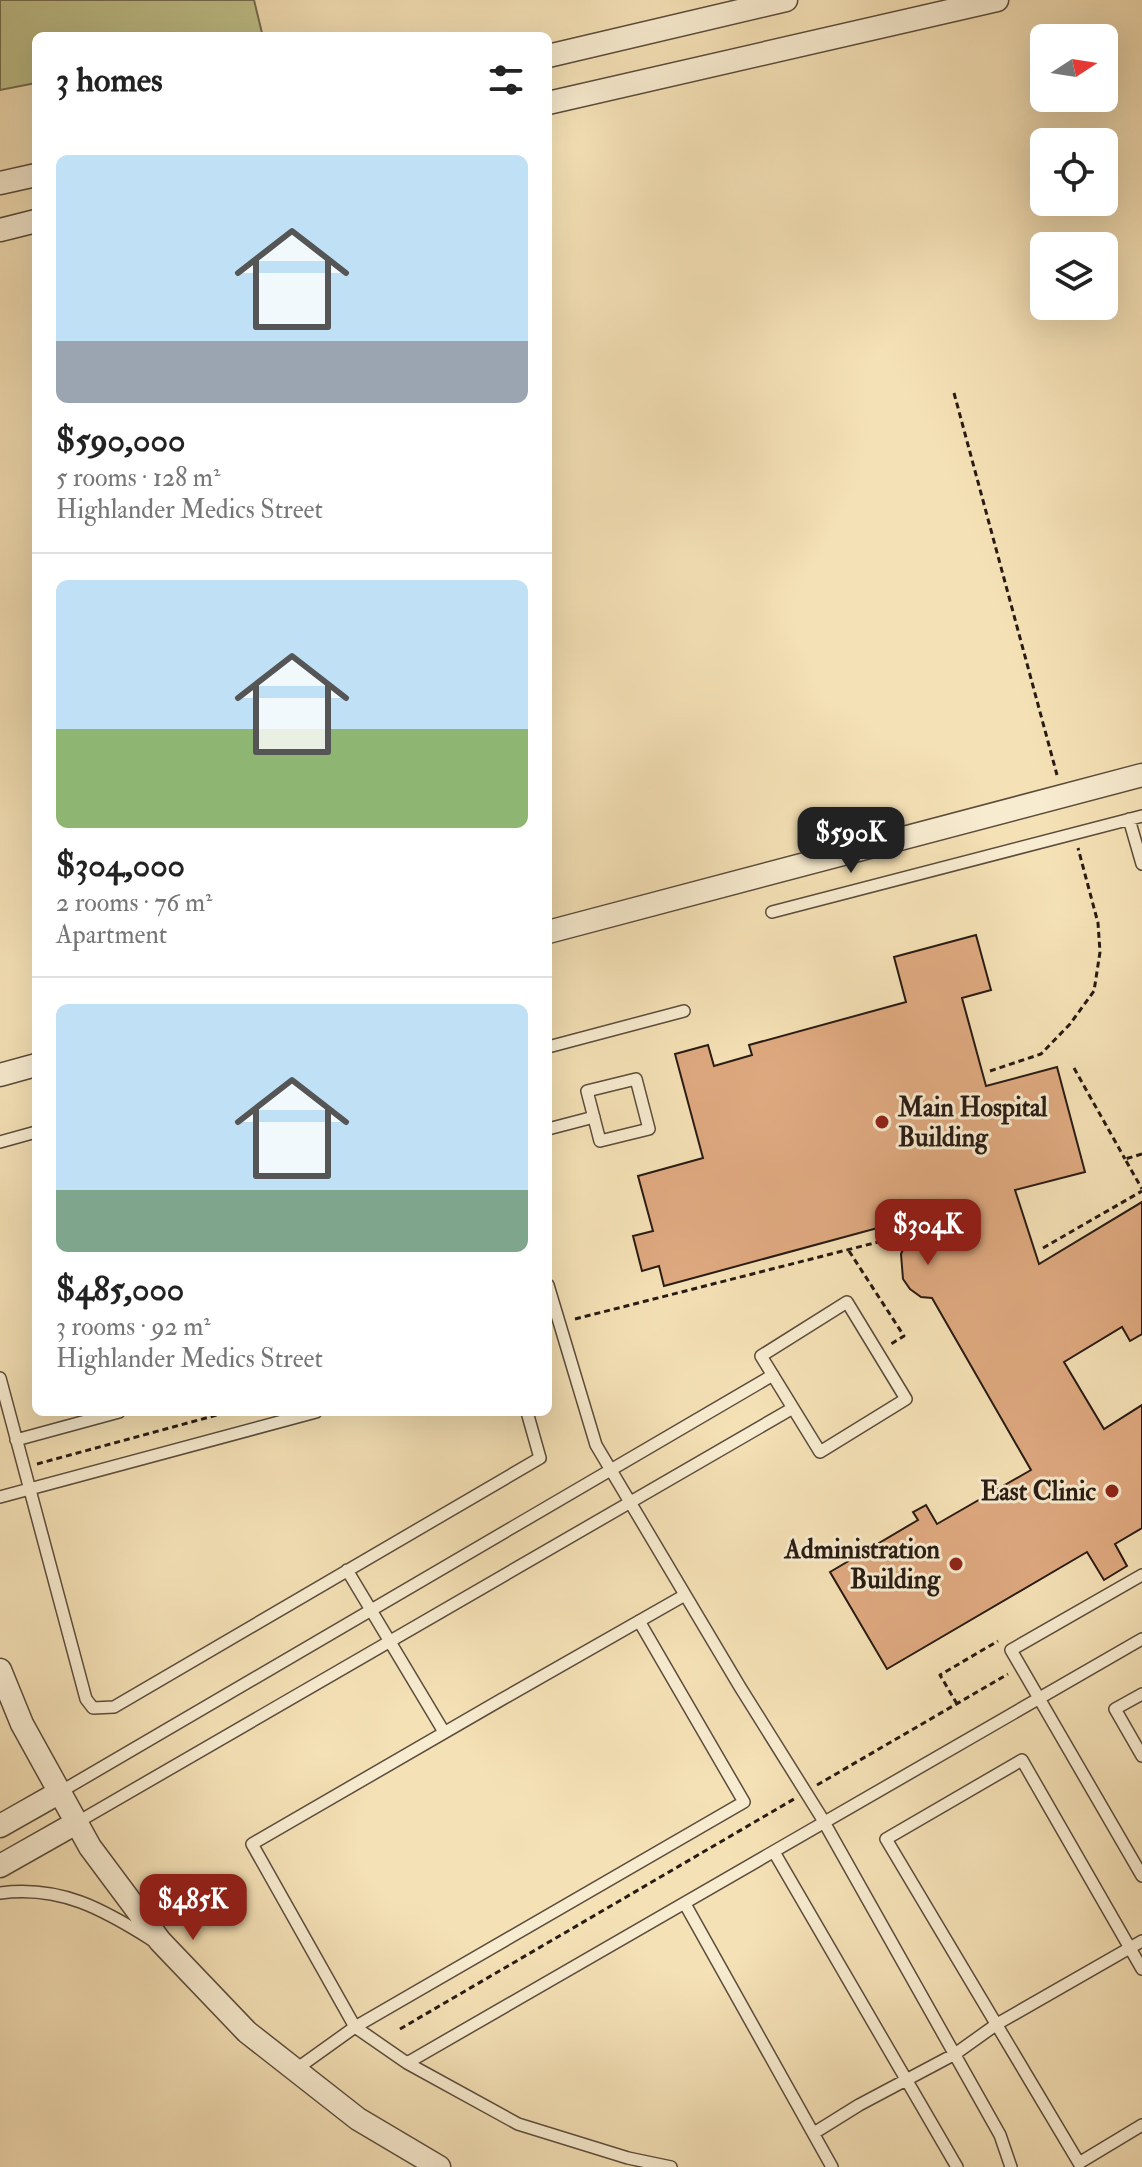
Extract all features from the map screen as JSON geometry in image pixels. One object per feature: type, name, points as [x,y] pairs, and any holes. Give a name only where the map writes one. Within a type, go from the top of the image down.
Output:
[{"type":"street","points":[[552,55],[786,0]]},
{"type":"street","points":[[552,102],[997,0]]},
{"type":"street","points":[[0,183],[32,176]]},
{"type":"street","points":[[0,230],[32,222]]},
{"type":"street","points":[[552,931],[1142,775]]},
{"type":"street","points":[[0,1075],[32,1066]]},
{"type":"street","points":[[0,1670],[22,1724],[90,1847],[170,1952],[247,2032],[358,2119],[439,2167]]},
{"type":"street","points":[[0,1826],[60,1792]]},
{"type":"street","points":[[0,1866],[76,1823]]},
{"type":"lane","points":[[772,912],[1142,816]]},
{"type":"lane","points":[[1129,819],[1142,864]]},
{"type":"lane","points":[[552,1046],[684,1011]]},
{"type":"lane","points":[[636,1079],[649,1129],[600,1141],[594,1117],[587,1091],[636,1079]]},
{"type":"lane","points":[[552,1128],[594,1117]]},
{"type":"lane","points":[[0,1142],[32,1133]]},
{"type":"lane","points":[[552,1301],[596,1445],[825,1823],[1000,2135],[1011,2167]]},
{"type":"lane","points":[[847,1302],[878,1353],[906,1399],[820,1452],[761,1356],[847,1302]]},
{"type":"lane","points":[[60,1792],[773,1375]]},
{"type":"lane","points":[[0,1378],[86,1699],[93,1708],[104,1710],[114,1707],[540,1458],[528,1416]]},
{"type":"lane","points":[[76,1823],[793,1408]]},
{"type":"lane","points":[[16,1440],[104,1416]]},
{"type":"lane","points":[[0,1497],[301,1416]]},
{"type":"lane","points":[[347,1570],[444,1732]]},
{"type":"lane","points":[[1142,1575],[1011,1650],[1142,1876]]},
{"type":"lane","points":[[671,2167],[628,2158],[518,2124],[407,2063],[355,2027],[252,1844],[685,1595]]},
{"type":"lane","points":[[295,2070],[355,2027],[744,1802],[639,1621]]},
{"type":"lane","points":[[407,2063],[1142,1639]]},
{"type":"lane","points":[[1142,1694],[1115,1709],[1142,1756]]},
{"type":"lane","points":[[1142,1969],[1022,1760],[886,1839],[1079,2163],[1142,2125]]},
{"type":"lane","points":[[774,1852],[957,2167]]},
{"type":"lane","points":[[0,1893],[18,1891],[65,1895],[98,1908],[170,1952]]},
{"type":"lane","points":[[685,1904],[832,2167]]},
{"type":"lane","points":[[814,2133],[955,2054],[997,2024],[1142,1941]]},
{"type":"path","points":[[954,393],[1063,796]]},
{"type":"path","points":[[990,1071],[1041,1054],[1070,1024],[1094,991],[1100,952],[1098,923],[1074,833]]},
{"type":"path","points":[[1043,1248],[1142,1190],[1074,1068]]},
{"type":"path","points":[[1125,1159],[1142,1154]]},
{"type":"path","points":[[559,1323],[894,1238]]},
{"type":"path","points":[[848,1249],[904,1336],[878,1353]]},
{"type":"path","points":[[37,1464],[213,1416]]},
{"type":"path","points":[[400,2029],[1020,1666]]},
{"type":"green space","points":[[0,0],[254,0],[262,32],[32,32],[32,84],[0,90]]},
{"type":"building","points":[[976,935],[991,990],[962,998],[986,1086],[1057,1067],[1085,1172],[1015,1190],[1039,1264],[1142,1202],[1142,1334],[1130,1341],[1122,1327],[1064,1362],[1104,1429],[1142,1405],[1142,1528],[1115,1544],[1127,1566],[1104,1580],[1087,1552],[887,1669],[830,1572],[918,1520],[913,1512],[926,1505],[937,1524],[1031,1470],[932,1298],[921,1297],[903,1279],[901,1254],[918,1217],[664,1286],[659,1266],[642,1271],[633,1236],[653,1231],[638,1176],[703,1158],[675,1054],[708,1045],[714,1066],[752,1055],[749,1045],[906,1002],[894,957]]},
{"type":"place","name":"Main Hospital Building","points":[[882,1122]]},
{"type":"place","name":"East Clinic","points":[[1112,1491]]},
{"type":"place","name":"Administration Building","points":[[956,1564]]}]
